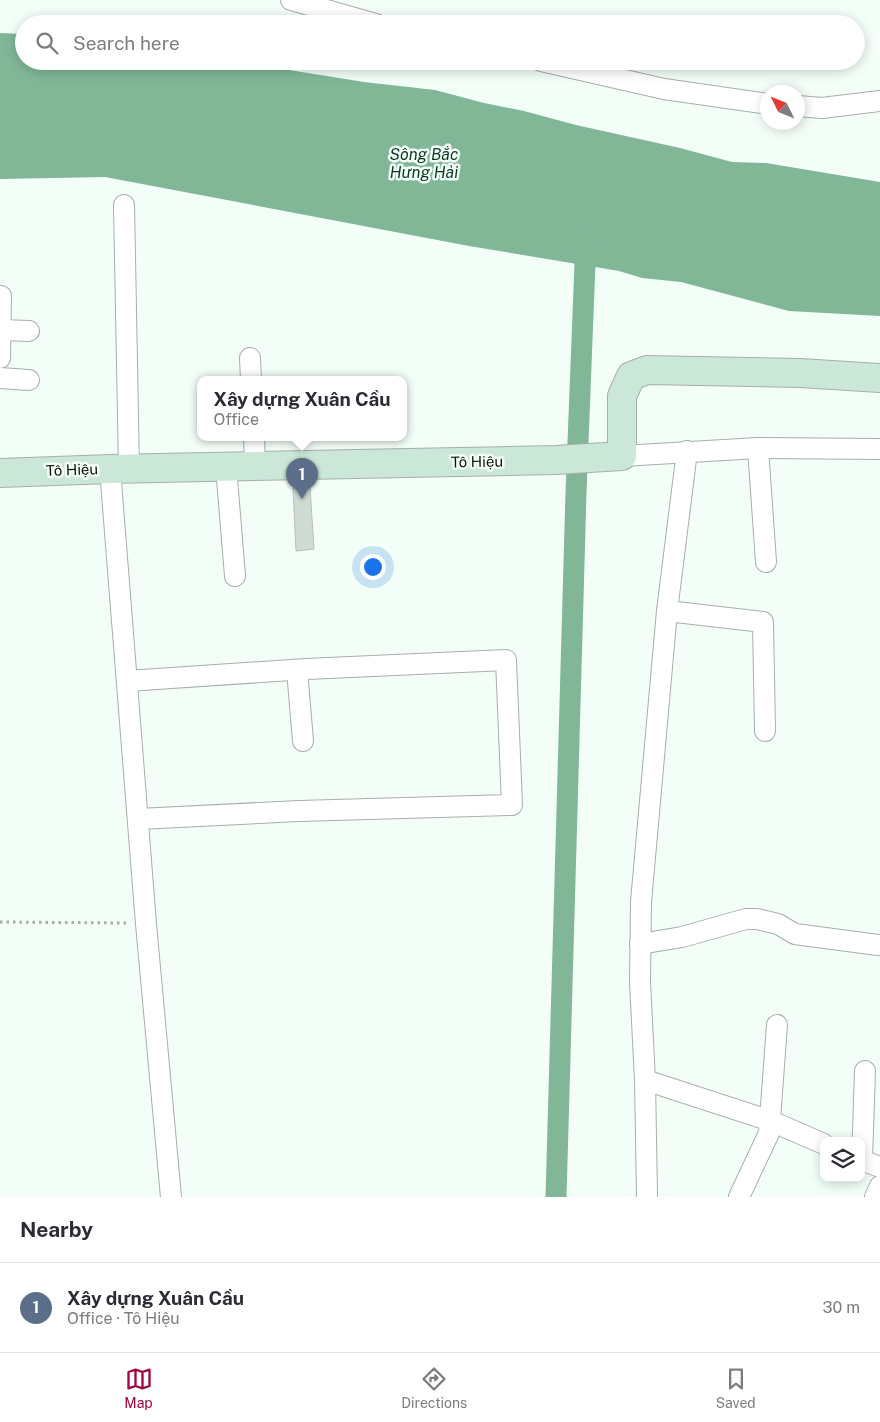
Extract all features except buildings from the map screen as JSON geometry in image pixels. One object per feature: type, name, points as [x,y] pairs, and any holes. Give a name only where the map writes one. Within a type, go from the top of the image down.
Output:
[{"type":"main road","points":[[613,456],[622,396],[631,376],[647,370],[800,373],[880,378]]},
{"type":"main road","name":"Tô Hiệu","points":[[0,473],[556,460],[613,456]]},
{"type":"street","points":[[291,0],[344,15]]},
{"type":"street","points":[[581,70],[664,89],[760,103]]},
{"type":"street","points":[[805,107],[822,108],[880,101]]},
{"type":"street","points":[[124,205],[120,469],[127,681],[146,924],[171,1197]]},
{"type":"street","points":[[0,358],[1,296]]},
{"type":"street","points":[[0,330],[29,331]]},
{"type":"street","points":[[250,358],[251,376]]},
{"type":"street","points":[[0,378],[29,380]]},
{"type":"street","points":[[254,441],[255,466]]},
{"type":"street","points":[[613,456],[758,448],[880,449]]},
{"type":"street","points":[[758,448],[766,562]]},
{"type":"street","points":[[647,1197],[645,1080],[640,982],[641,902],[667,611],[687,451]]},
{"type":"street","points":[[226,467],[235,576]]},
{"type":"street","points":[[667,611],[763,622],[765,731]]},
{"type":"street","points":[[127,681],[297,670],[506,660],[512,804],[300,811],[138,819]]},
{"type":"street","points":[[297,670],[303,741]]},
{"type":"street","points":[[640,944],[682,937],[746,920],[757,919],[778,924],[795,934],[878,944]]},
{"type":"street","points":[[739,1197],[769,1133],[776,1025]]},
{"type":"street","points":[[863,1137],[865,1071]]},
{"type":"street","points":[[645,1080],[771,1121],[820,1142]]},
{"type":"street","points":[[865,1161],[880,1168]]},
{"type":"street","points":[[875,1197],[880,1186]]},
{"type":"path","points":[[0,922],[146,924]]},
{"type":"water","name":"Sông Bắc Hưng Hải","points":[[0,33],[15,34],[15,70],[289,70],[364,82],[435,90],[732,162],[766,163],[880,182],[880,316],[789,311],[681,282],[642,278],[619,271],[469,246],[105,177],[0,179]]},
{"type":"waterway","points":[[556,1197],[576,493],[586,238]]},
{"type":"place","name":"Xây dựng Xuân Cầu","points":[[302,499]]}]
